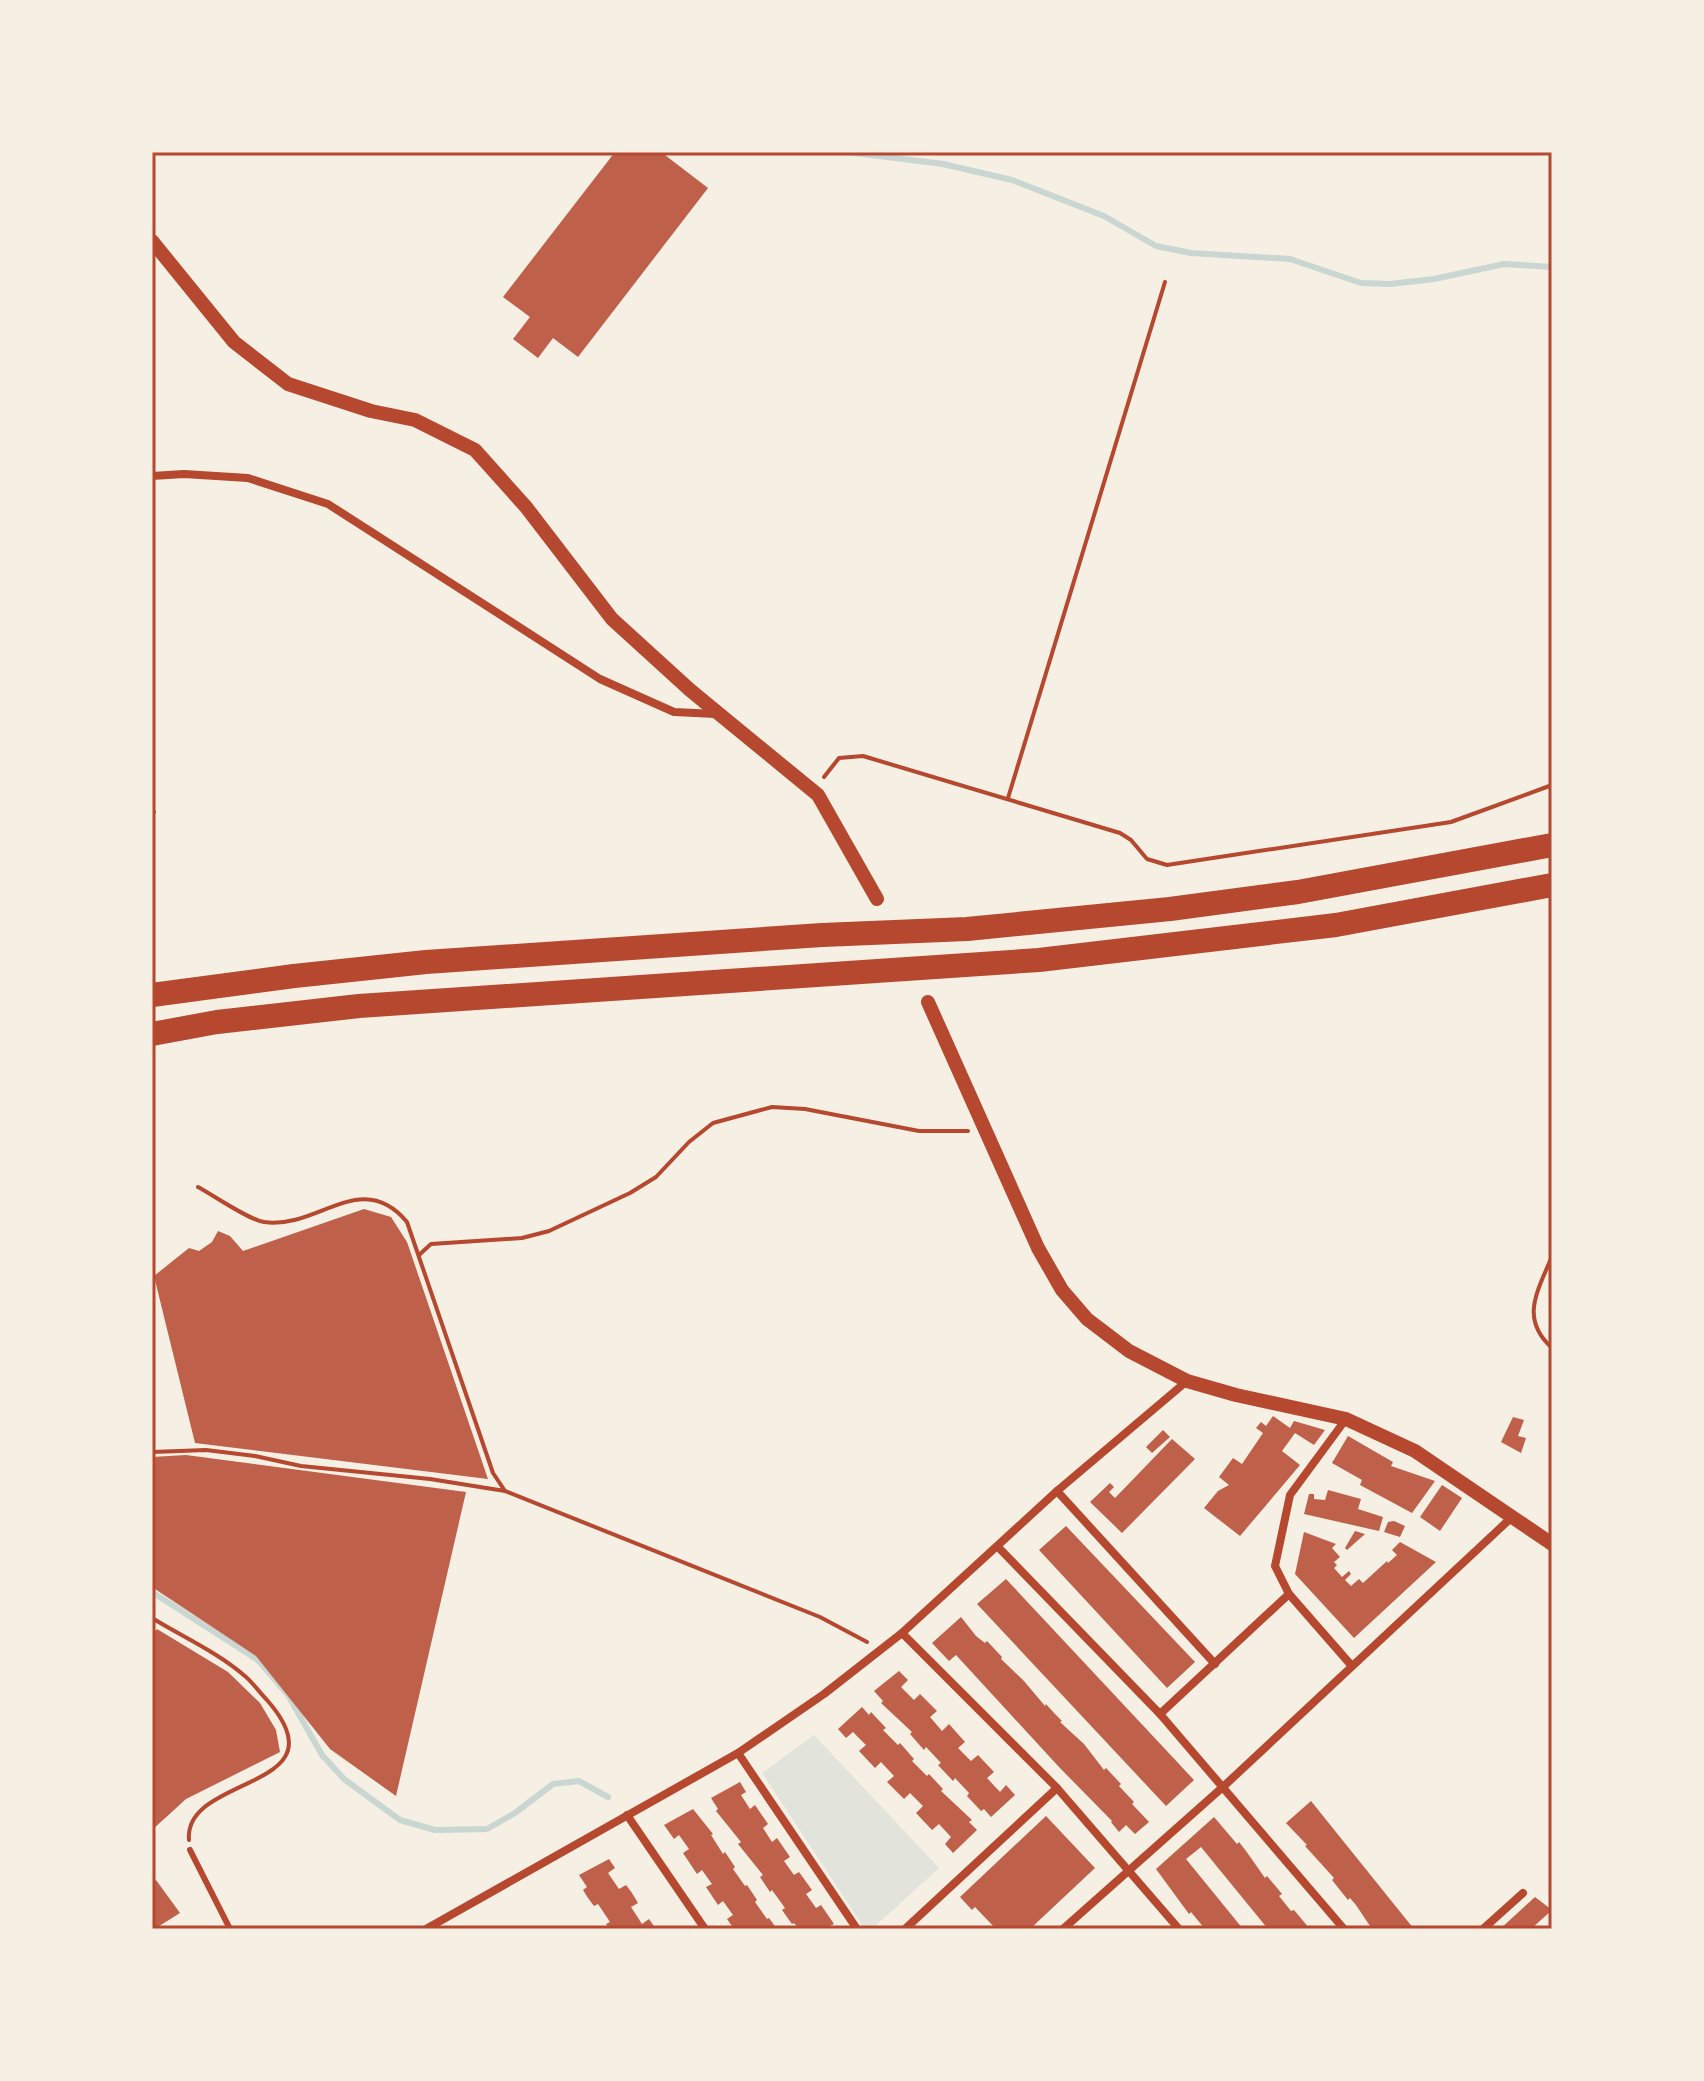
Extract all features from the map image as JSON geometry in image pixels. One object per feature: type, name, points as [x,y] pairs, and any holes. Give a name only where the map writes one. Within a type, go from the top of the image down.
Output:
[{"type":"highway","points":[[152,995],[426,962],[822,935],[967,929],[1170,909],[1298,892],[1552,845]]},
{"type":"highway","points":[[152,1034],[217,1022],[359,1006],[954,967],[1149,949],[1336,925],[1552,885]]},
{"type":"street","points":[[152,241],[234,342],[288,384],[371,411],[415,420],[475,450],[526,507],[612,619],[690,690],[818,795],[877,899]]},
{"type":"street","points":[[152,476],[184,474],[248,478],[328,504],[600,679],[674,712],[721,715]]},
{"type":"street","points":[[928,1002],[1038,1248],[1062,1290],[1087,1319],[1129,1351],[1187,1381],[1346,1419],[1415,1451],[1552,1544]]},
{"type":"street","points":[[426,1929],[738,1753],[824,1694],[902,1633],[1057,1491],[1187,1381]]},
{"type":"street","points":[[1346,1419],[1290,1495],[1275,1566],[1289,1594],[1351,1665]]},
{"type":"street","points":[[1057,1491],[1215,1664]]},
{"type":"street","points":[[1063,1929],[1224,1786],[1511,1518]]},
{"type":"street","points":[[998,1547],[1160,1714],[1344,1929]]},
{"type":"street","points":[[1160,1714],[1289,1594]]},
{"type":"street","points":[[902,1633],[1057,1788],[1179,1929]]},
{"type":"street","points":[[738,1753],[857,1929]]},
{"type":"street","points":[[905,1929],[1057,1788]]},
{"type":"street","points":[[627,1815],[705,1929]]},
{"type":"street","points":[[1483,1929],[1523,1893]]},
{"type":"lane","points":[[190,1850],[230,1929]]},
{"type":"path","points":[[1008,798],[1165,282]]},
{"type":"path","points":[[818,795],[825,773],[839,758],[863,756],[1120,833],[1131,840],[1147,859],[1167,865],[1451,822],[1552,785]]},
{"type":"path","points":[[419,1255],[431,1244],[522,1238],[549,1231],[630,1193],[656,1177],[689,1142],[713,1123],[772,1107],[805,1109],[919,1131],[987,1131]]},
{"type":"path","points":[[198,1187],[261,1222],[286,1222],[353,1200],[376,1198],[397,1209],[407,1222],[493,1473],[505,1491]]},
{"type":"path","points":[[1552,1256],[1532,1315],[1542,1339],[1552,1348]]},
{"type":"path","points":[[152,1452],[206,1450],[301,1466],[417,1477],[505,1491],[820,1617],[879,1649]]},
{"type":"path","points":[[152,1618],[247,1677],[282,1717],[289,1739],[286,1756],[274,1769],[214,1801],[195,1815],[188,1831],[190,1850]]},
{"type":"shaded area","points":[[814,1735],[939,1868],[872,1929],[865,1929],[762,1773]]},
{"type":"building","points":[[615,152],[661,152],[708,188],[578,357],[553,338],[538,358],[513,339],[530,317],[503,297]]},
{"type":"building","points":[[364,1209],[391,1217],[407,1242],[488,1479],[195,1443],[154,1276],[189,1248],[199,1251],[212,1242],[218,1231],[230,1236],[243,1251]]},
{"type":"building","points":[[1273,1416],[1290,1428],[1294,1421],[1325,1430],[1314,1445],[1295,1433],[1282,1451],[1300,1465],[1240,1536],[1204,1508],[1218,1491],[1229,1485],[1219,1477],[1233,1458],[1242,1464],[1263,1433],[1256,1428],[1261,1422],[1266,1426]]},
{"type":"building","points":[[1513,1417],[1524,1420],[1518,1436],[1526,1438],[1521,1453],[1501,1442]]},
{"type":"building","points":[[1163,1430],[1170,1437],[1152,1453],[1146,1447]]},
{"type":"building","points":[[1348,1436],[1393,1462],[1391,1466],[1435,1481],[1412,1513],[1360,1485],[1362,1480],[1332,1463]]},
{"type":"building","points":[[1172,1439],[1195,1459],[1122,1533],[1090,1502],[1110,1483],[1114,1487],[1109,1492],[1115,1498]]},
{"type":"building","points":[[186,1455],[466,1492],[396,1796],[330,1749],[256,1656],[152,1587],[152,1457]]},
{"type":"building","points":[[1442,1485],[1462,1498],[1440,1531],[1420,1517]]},
{"type":"building","points":[[1328,1490],[1361,1499],[1358,1509],[1383,1517],[1379,1531],[1304,1514],[1309,1494],[1314,1494],[1314,1499],[1325,1500]]},
{"type":"building","points":[[1388,1522],[1405,1526],[1400,1537],[1384,1532]]},
{"type":"building","points":[[1066,1526],[1195,1662],[1167,1688],[1039,1550]]},
{"type":"building","points":[[1355,1531],[1365,1534],[1347,1550],[1345,1548]]},
{"type":"building","points":[[1304,1532],[1336,1544],[1332,1548],[1340,1557],[1334,1562],[1337,1565],[1334,1568],[1342,1577],[1349,1571],[1351,1574],[1345,1580],[1351,1586],[1359,1579],[1363,1583],[1397,1555],[1392,1550],[1400,1542],[1436,1562],[1354,1638],[1295,1574]]},
{"type":"building","points":[[1006,1579],[1194,1780],[1166,1806],[977,1604]]},
{"type":"building","points":[[961,1617],[976,1636],[985,1643],[987,1641],[1084,1744],[1104,1770],[1106,1768],[1121,1784],[1119,1786],[1134,1802],[1132,1804],[1149,1822],[1135,1834],[1126,1825],[1119,1832],[956,1655],[949,1661],[932,1643]]},
{"type":"building","points":[[157,1629],[228,1672],[260,1703],[276,1730],[280,1752],[186,1799],[152,1830],[152,1634]]},
{"type":"building","points":[[899,1671],[908,1680],[901,1687],[914,1700],[920,1694],[937,1711],[930,1717],[942,1731],[949,1724],[965,1742],[958,1748],[971,1761],[978,1755],[994,1772],[987,1778],[1000,1792],[1006,1785],[1015,1795],[991,1817],[984,1809],[981,1811],[967,1796],[969,1793],[955,1778],[953,1781],[938,1765],[941,1763],[926,1747],[924,1750],[910,1734],[912,1732],[881,1703],[883,1701],[874,1691]]},
{"type":"building","points":[[862,1707],[869,1715],[871,1712],[886,1728],[883,1730],[898,1745],[900,1743],[914,1759],[912,1761],[927,1776],[929,1774],[943,1789],[941,1791],[972,1820],[969,1822],[977,1830],[953,1853],[945,1844],[951,1837],[939,1824],[932,1830],[916,1813],[923,1806],[910,1793],[904,1799],[887,1782],[894,1776],[881,1762],[875,1768],[859,1751],[866,1745],[853,1732],[846,1738],[838,1729]]},
{"type":"building","points":[[740,1782],[746,1792],[741,1795],[750,1809],[755,1805],[768,1824],[763,1828],[772,1842],[777,1838],[790,1857],[784,1861],[794,1875],[799,1872],[812,1890],[806,1894],[816,1908],[821,1905],[834,1924],[828,1927],[830,1929],[799,1929],[792,1924],[782,1910],[785,1908],[760,1877],[763,1875],[738,1844],[741,1842],[716,1811],[718,1809],[711,1798]]},
{"type":"building","points":[[1311,1801],[1414,1929],[1372,1929],[1356,1905],[1350,1898],[1348,1900],[1332,1880],[1334,1878],[1286,1823]]},
{"type":"building","points":[[693,1809],[757,1900],[755,1902],[777,1929],[734,1929],[727,1919],[733,1915],[723,1901],[718,1905],[706,1887],[712,1884],[702,1870],[697,1874],[683,1853],[689,1849],[679,1835],[674,1839],[664,1825]]},
{"type":"building","points":[[1046,1816],[1095,1868],[1030,1929],[996,1929],[975,1907],[972,1910],[960,1897]]},
{"type":"building","points":[[1214,1817],[1237,1844],[1239,1842],[1265,1878],[1267,1876],[1282,1894],[1279,1896],[1291,1911],[1294,1910],[1309,1928],[1268,1929],[1201,1847],[1186,1859],[1243,1929],[1205,1929],[1191,1912],[1189,1914],[1156,1869]]},
{"type":"building","points":[[609,1859],[615,1868],[608,1873],[619,1889],[626,1885],[632,1893],[638,1903],[631,1907],[642,1924],[649,1919],[656,1929],[609,1929],[606,1924],[610,1922],[598,1904],[594,1906],[588,1898],[583,1890],[587,1887],[579,1875]]},
{"type":"building","points":[[156,1880],[180,1913],[156,1928],[152,1922],[152,1883]]},
{"type":"building","points":[[1535,1897],[1552,1910],[1531,1929],[1500,1929]]},
{"type":"waterway","points":[[847,152],[943,164],[1012,180],[1104,216],[1156,246],[1191,253],[1290,259],[1361,283],[1390,284],[1434,279],[1504,264],[1552,267]]},
{"type":"waterway","points":[[152,1592],[258,1660],[288,1695],[322,1755],[344,1779],[400,1820],[435,1830],[487,1829],[515,1813],[553,1784],[579,1781],[608,1797]]}]
